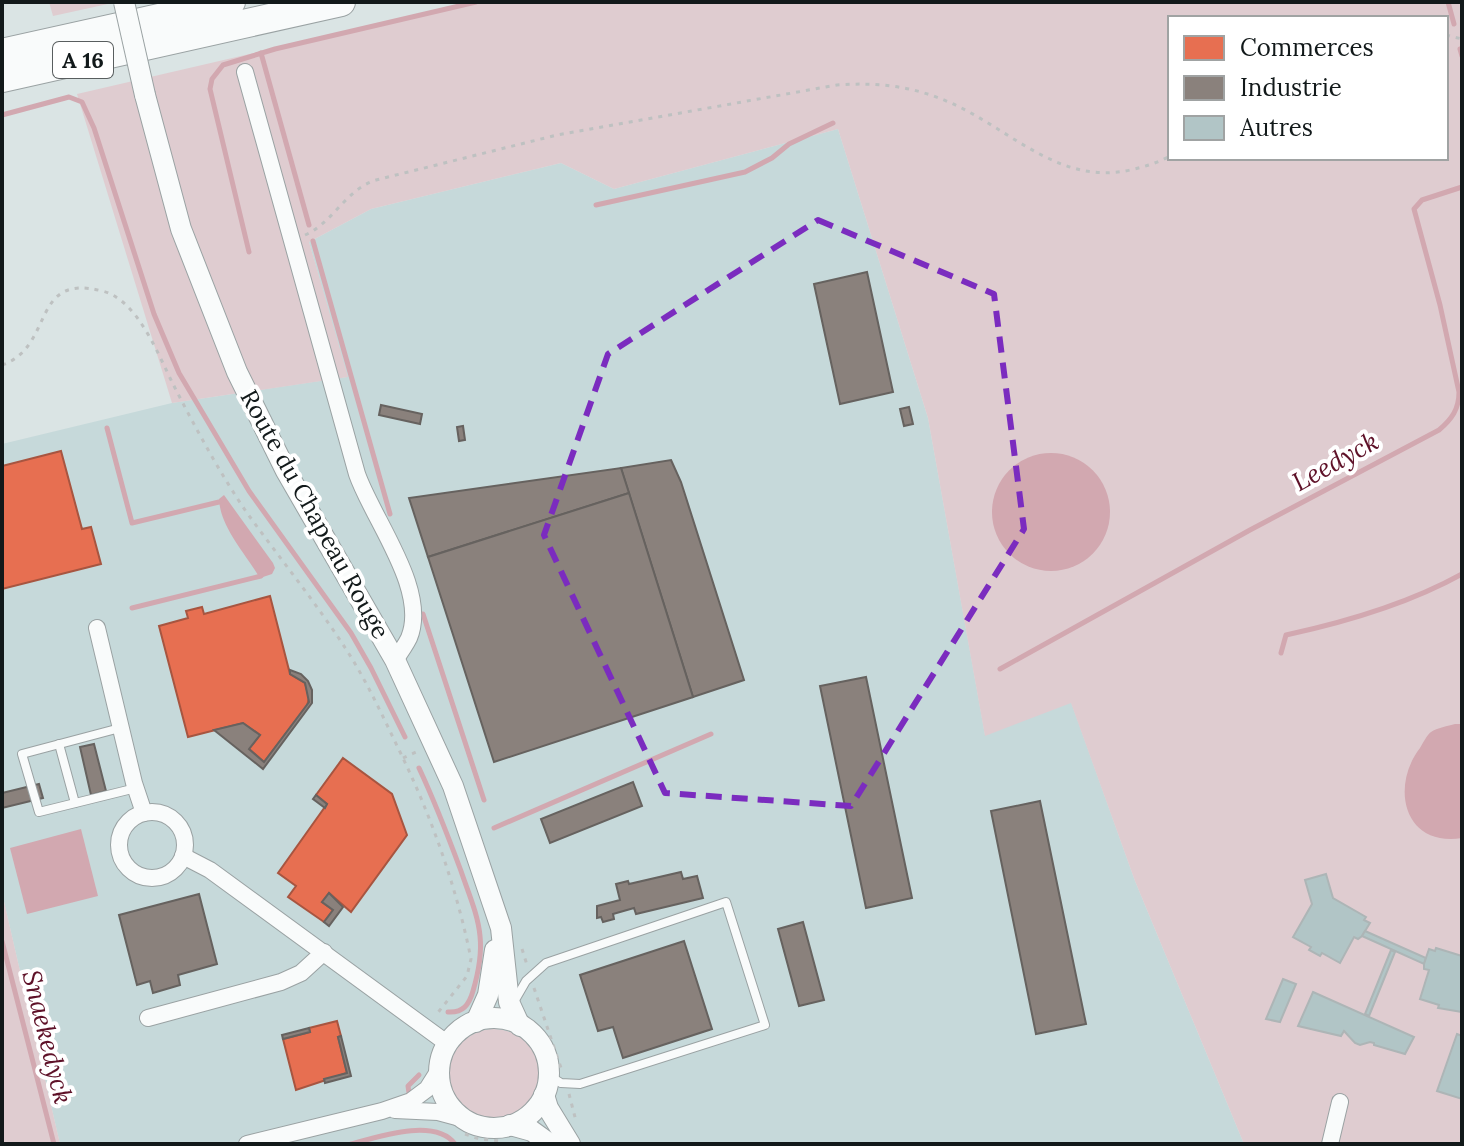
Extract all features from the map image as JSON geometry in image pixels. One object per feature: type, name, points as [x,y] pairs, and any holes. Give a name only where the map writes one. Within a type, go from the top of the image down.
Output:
[{"type":"highway","points":[[79,36],[195,2]]},
{"type":"highway","name":"A 16","points":[[2,53],[231,2]]},
{"type":"highway","name":"A 16","points":[[2,78],[341,2]]},
{"type":"street","name":"Route du Chapeau Rouge","points":[[124,2],[181,229],[237,372],[286,471],[395,660],[453,786],[495,906],[516,1017]]},
{"type":"street","name":"Route du Chapeau Rouge","points":[[245,72],[360,484],[410,587],[410,633],[395,660]]},
{"type":"street","points":[[97,628],[144,813]]},
{"type":"street","points":[[144,813],[161,814],[175,822],[184,840],[183,856],[173,871],[157,878],[139,875],[128,867],[120,851],[121,834],[129,822],[144,813]]},
{"type":"street","points":[[183,856],[210,870],[448,1044]]},
{"type":"street","name":"Route du Chapeau Rouge","points":[[476,1022],[486,1002],[494,966],[495,906]]},
{"type":"street","points":[[148,1018],[281,982],[301,973],[324,952]]},
{"type":"street","points":[[247,1144],[382,1111],[421,1094],[432,1084],[448,1044],[457,1033],[476,1022],[516,1017],[541,1046],[547,1060],[548,1108],[570,1144]]},
{"type":"street","points":[[439,1070],[441,1088],[460,1124]]},
{"type":"street","points":[[509,1132],[529,1115],[546,1085]]},
{"type":"street","points":[[1330,1144],[1340,1102]]},
{"type":"street","points":[[382,1111],[427,1111],[460,1124],[509,1132],[532,1131],[550,1144]]},
{"type":"lane","points":[[121,728],[22,754],[39,812],[136,788]]},
{"type":"lane","points":[[59,744],[75,803]]},
{"type":"lane","points":[[516,1017],[526,981],[546,963],[726,902],[765,1025],[580,1084],[546,1085]]},
{"type":"path","points":[[292,238],[316,229],[364,183],[557,135],[837,85],[884,84],[933,95],[983,119],[1043,156],[1085,173],[1121,172],[1168,157]]},
{"type":"path","points":[[2,365],[19,357],[31,345],[53,298],[74,289],[101,290],[119,298],[153,342],[202,439],[233,492],[356,666],[403,758],[436,836],[471,965],[467,976],[426,1028]]},
{"type":"path","points":[[460,1124],[479,1139],[509,1132]]},
{"type":"highlighted area","points":[[818,220],[994,294],[1024,529],[851,806],[665,793],[544,535],[608,354]]},
{"type":"shaded area","points":[[49,2],[117,2],[53,16]]},
{"type":"shaded area","points":[[475,2],[1462,2],[1462,1144],[1244,1144],[1135,881],[1071,703],[985,736],[928,418],[838,129],[614,189],[561,163],[371,209],[309,242],[348,377],[172,403],[77,94]]},
{"type":"shaded area","points":[[838,129],[928,418],[985,735],[1071,702],[1135,881],[1244,1144],[60,1144],[2,893],[2,444],[172,403],[347,377],[309,242],[371,209],[561,163],[614,189]]},
{"type":"shaded area","points":[[1051,453],[1074,457],[1093,470],[1106,489],[1110,512],[1106,535],[1093,554],[1074,567],[1051,571],[1028,567],[1009,554],[996,535],[992,512],[996,489],[1009,470],[1028,457]]},
{"type":"shaded area","points":[[224,495],[273,563],[275,568],[272,574],[258,575],[234,538],[220,509],[219,499]]},
{"type":"shaded area","points":[[1462,724],[1462,838],[1442,838],[1427,833],[1415,824],[1408,811],[1406,780],[1411,763],[1430,733]]},
{"type":"shaded area","points":[[81,829],[98,896],[27,914],[10,848]]},
{"type":"shaded area","points":[[2,893],[60,1144],[2,1144]]},
{"type":"shaded area","points":[[494,1029],[511,1032],[526,1042],[536,1057],[539,1074],[536,1091],[526,1106],[511,1116],[494,1119],[477,1116],[462,1106],[452,1091],[449,1074],[452,1057],[462,1042],[477,1032]]},
{"type":"building: Commerces","points":[[61,451],[82,529],[91,527],[101,564],[2,589],[2,466]]},
{"type":"building: Commerces","points":[[270,596],[290,674],[305,683],[309,698],[307,706],[264,762],[249,749],[260,735],[243,723],[188,737],[159,626],[188,618],[186,611],[202,607],[204,614]]},
{"type":"building: Commerces","points":[[343,758],[392,794],[407,835],[351,912],[329,893],[322,902],[333,910],[324,922],[288,897],[296,886],[278,873],[327,804],[316,795]]},
{"type":"building: Commerces","points":[[337,1021],[347,1073],[296,1090],[283,1039]]},
{"type":"building: Industrie","points":[[867,272],[893,392],[840,404],[814,284]]},
{"type":"building: Industrie","points":[[381,405],[422,414],[420,424],[379,415]]},
{"type":"building: Industrie","points":[[909,407],[913,424],[904,426],[900,409]]},
{"type":"building: Industrie","points":[[463,426],[465,440],[459,441],[457,427]]},
{"type":"building: Industrie","points":[[671,460],[681,482],[744,680],[693,697],[621,468]]},
{"type":"building: Industrie","points":[[621,468],[629,493],[428,557],[409,498]]},
{"type":"building: Industrie","points":[[629,493],[693,697],[494,762],[428,557]]},
{"type":"building: Industrie","points":[[290,670],[308,681],[312,703],[263,769],[214,730],[243,723],[260,735],[249,749],[264,762],[309,702],[305,683],[290,674]]},
{"type":"building: Industrie","points":[[866,677],[912,898],[866,908],[820,686]]},
{"type":"building: Industrie","points":[[94,744],[106,791],[91,795],[80,747]]},
{"type":"building: Industrie","points":[[633,782],[642,806],[550,843],[541,819]]},
{"type":"building: Industrie","points":[[39,784],[43,798],[2,808],[2,793]]},
{"type":"building: Industrie","points":[[316,795],[327,804],[325,808],[313,799]]},
{"type":"building: Industrie","points":[[1040,801],[1086,1024],[1036,1034],[991,811]]},
{"type":"building: Industrie","points":[[681,872],[683,879],[697,876],[703,898],[636,914],[634,908],[613,914],[614,919],[603,922],[601,917],[597,918],[597,906],[620,900],[616,884]]},
{"type":"building: Industrie","points":[[329,893],[343,907],[329,926],[324,922],[333,910],[322,902]]},
{"type":"building: Industrie","points":[[199,894],[217,964],[178,975],[180,985],[153,993],[150,981],[137,985],[119,915]]},
{"type":"building: Industrie","points":[[803,922],[824,1000],[799,1006],[778,929]]},
{"type":"building: Industrie","points":[[684,941],[712,1029],[623,1058],[613,1027],[598,1031],[580,975]]},
{"type":"building: Industrie","points":[[309,1028],[310,1032],[283,1039],[282,1035]]},
{"type":"building: Industrie","points":[[341,1036],[351,1076],[325,1083],[324,1079],[347,1073],[338,1037]]},
{"type":"building: Autres","points":[[1326,874],[1333,898],[1366,917],[1364,920],[1370,923],[1362,936],[1358,939],[1354,937],[1340,963],[1309,950],[1311,947],[1293,937],[1312,904],[1305,880]]},
{"type":"building: Autres","points":[[1365,931],[1426,958],[1424,964],[1362,936]]},
{"type":"building: Autres","points":[[1436,948],[1462,956],[1462,1012],[1438,1008],[1439,1005],[1420,999],[1429,970],[1424,969],[1424,964],[1429,949],[1435,951]]},
{"type":"building: Autres","points":[[1391,950],[1395,952],[1369,1016],[1365,1014]]},
{"type":"building: Autres","points":[[1283,979],[1296,984],[1280,1022],[1266,1019]]},
{"type":"building: Autres","points":[[1313,992],[1414,1037],[1405,1054],[1370,1042],[1360,1045],[1344,1031],[1341,1036],[1298,1026]]},
{"type":"building: Autres","points":[[1457,1034],[1462,1036],[1462,1099],[1437,1091]]},
{"type":"waterway","points":[[249,252],[210,89],[212,79],[223,65],[275,49],[476,2]]},
{"type":"waterway","name":"Leedyck","points":[[1448,2],[1454,24]]},
{"type":"waterway","name":"Leedyck","points":[[1460,49],[1462,56]]},
{"type":"waterway","points":[[261,53],[309,225]]},
{"type":"waterway","points":[[2,115],[69,97],[82,102],[94,128],[154,314],[179,373],[249,491],[351,633],[405,737]]},
{"type":"waterway","points":[[596,205],[745,172],[772,158],[789,144],[833,123]]},
{"type":"waterway","name":"Leedyck","points":[[1000,669],[1250,530],[1439,430],[1448,422],[1456,409],[1459,392],[1414,209],[1422,200],[1462,187]]},
{"type":"waterway","points":[[313,241],[390,514]]},
{"type":"waterway","points":[[107,428],[132,523],[219,502]]},
{"type":"waterway","points":[[1281,653],[1286,635],[1376,611],[1462,574]]},
{"type":"waterway","points":[[132,608],[261,576]]},
{"type":"waterway","points":[[423,614],[484,800]]},
{"type":"waterway","points":[[494,828],[711,734]]},
{"type":"waterway","points":[[419,768],[461,871],[480,936],[479,964],[471,996],[461,1009],[448,1012]]},
{"type":"waterway","name":"Snaekedyck","points":[[2,941],[54,1144]]},
{"type":"waterway","points":[[409,1093],[408,1086],[419,1075]]},
{"type":"waterway","points":[[351,1144],[420,1130],[446,1136],[455,1144]]}]
